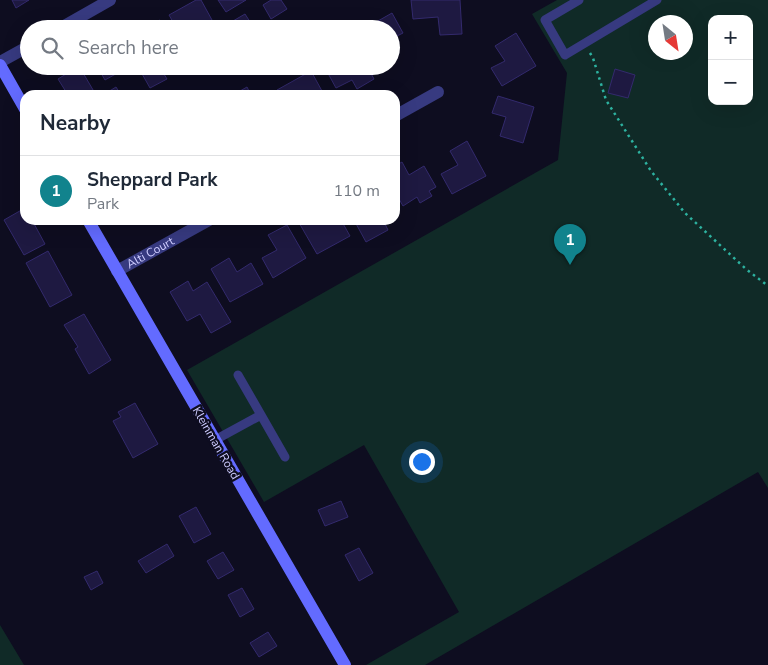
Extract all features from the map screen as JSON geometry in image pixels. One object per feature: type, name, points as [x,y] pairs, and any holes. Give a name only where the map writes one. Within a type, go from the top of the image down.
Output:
[{"type":"street","points":[[75,20],[110,0]]},
{"type":"street","points":[[20,52],[0,64],[20,100]]},
{"type":"street","points":[[400,113],[438,92]]},
{"type":"street","name":"Kleinman Road","points":[[91,225],[345,665]]},
{"type":"street","name":"Alti Court","points":[[117,272],[200,225]]},
{"type":"lane","points":[[579,0],[545,20],[565,55],[657,0]]},
{"type":"lane","points":[[238,375],[285,457]]},
{"type":"lane","points":[[215,440],[261,415]]},
{"type":"path","points":[[585,43],[593,58],[606,100],[651,171],[686,213],[746,269],[768,286]]},
{"type":"green space","points":[[557,0],[768,0],[768,488],[758,472],[425,665],[366,665],[459,612],[364,445],[264,502],[187,370],[558,160],[567,73],[532,14]]},
{"type":"green space","points":[[0,625],[24,665],[0,665]]},
{"type":"building","points":[[12,0],[29,0],[16,8]]},
{"type":"building","points":[[196,0],[201,0],[212,20],[172,20],[169,15]]},
{"type":"building","points":[[218,0],[246,0],[226,12]]},
{"type":"building","points":[[271,0],[281,0],[287,9],[271,19],[263,5]]},
{"type":"building","points":[[411,0],[460,0],[462,34],[440,35],[438,17],[413,19]]},
{"type":"building","points":[[392,13],[396,20],[380,20]]},
{"type":"building","points":[[245,14],[249,20],[235,20]]},
{"type":"building","points":[[516,33],[536,66],[502,86],[491,68],[505,61],[495,46]]},
{"type":"building","points":[[615,69],[635,75],[628,98],[608,93]]},
{"type":"building","points":[[64,75],[84,75],[93,90],[65,90],[58,79]]},
{"type":"building","points":[[102,75],[114,75],[105,80]]},
{"type":"building","points":[[143,75],[165,75],[167,79],[150,88]]},
{"type":"building","points":[[304,75],[313,75],[321,90],[277,90]]},
{"type":"building","points":[[329,75],[372,75],[374,79],[357,89],[352,80],[336,88]]},
{"type":"building","points":[[498,96],[534,107],[523,143],[500,136],[506,117],[492,113]]},
{"type":"building","points":[[467,141],[486,176],[452,194],[441,174],[458,165],[450,151]]},
{"type":"building","points":[[402,162],[409,175],[424,166],[436,187],[429,191],[432,196],[420,203],[417,197],[403,206],[400,201],[400,163]]},
{"type":"building","points":[[20,211],[20,225],[35,225],[45,244],[24,255],[4,220]]},
{"type":"building","points":[[287,225],[306,258],[273,278],[262,258],[277,250],[268,235]]},
{"type":"building","points":[[300,225],[344,225],[350,236],[317,254]]},
{"type":"building","points":[[357,225],[386,225],[388,230],[366,242]]},
{"type":"building","points":[[48,251],[72,295],[50,307],[26,263]]},
{"type":"building","points":[[229,258],[237,272],[251,263],[263,284],[230,302],[211,269]]},
{"type":"building","points":[[188,281],[193,291],[207,282],[231,322],[211,333],[200,314],[187,321],[170,292]]},
{"type":"building","points":[[84,314],[111,360],[89,374],[75,349],[78,347],[64,325]]},
{"type":"building","points":[[135,403],[158,444],[133,458],[113,421],[121,417],[118,412]]},
{"type":"building","points":[[341,501],[348,517],[325,526],[318,510]]},
{"type":"building","points":[[196,507],[211,534],[194,543],[179,516]]},
{"type":"building","points":[[167,544],[174,556],[146,573],[138,561]]},
{"type":"building","points":[[359,548],[373,573],[359,581],[345,555]]},
{"type":"building","points":[[223,552],[234,570],[218,579],[207,561]]},
{"type":"building","points":[[97,571],[103,583],[91,590],[84,577]]},
{"type":"building","points":[[242,588],[254,609],[240,617],[228,595]]},
{"type":"building","points":[[268,632],[277,646],[259,657],[250,643]]},
{"type":"place","name":"Sheppard Park","points":[[570,265]]}]
